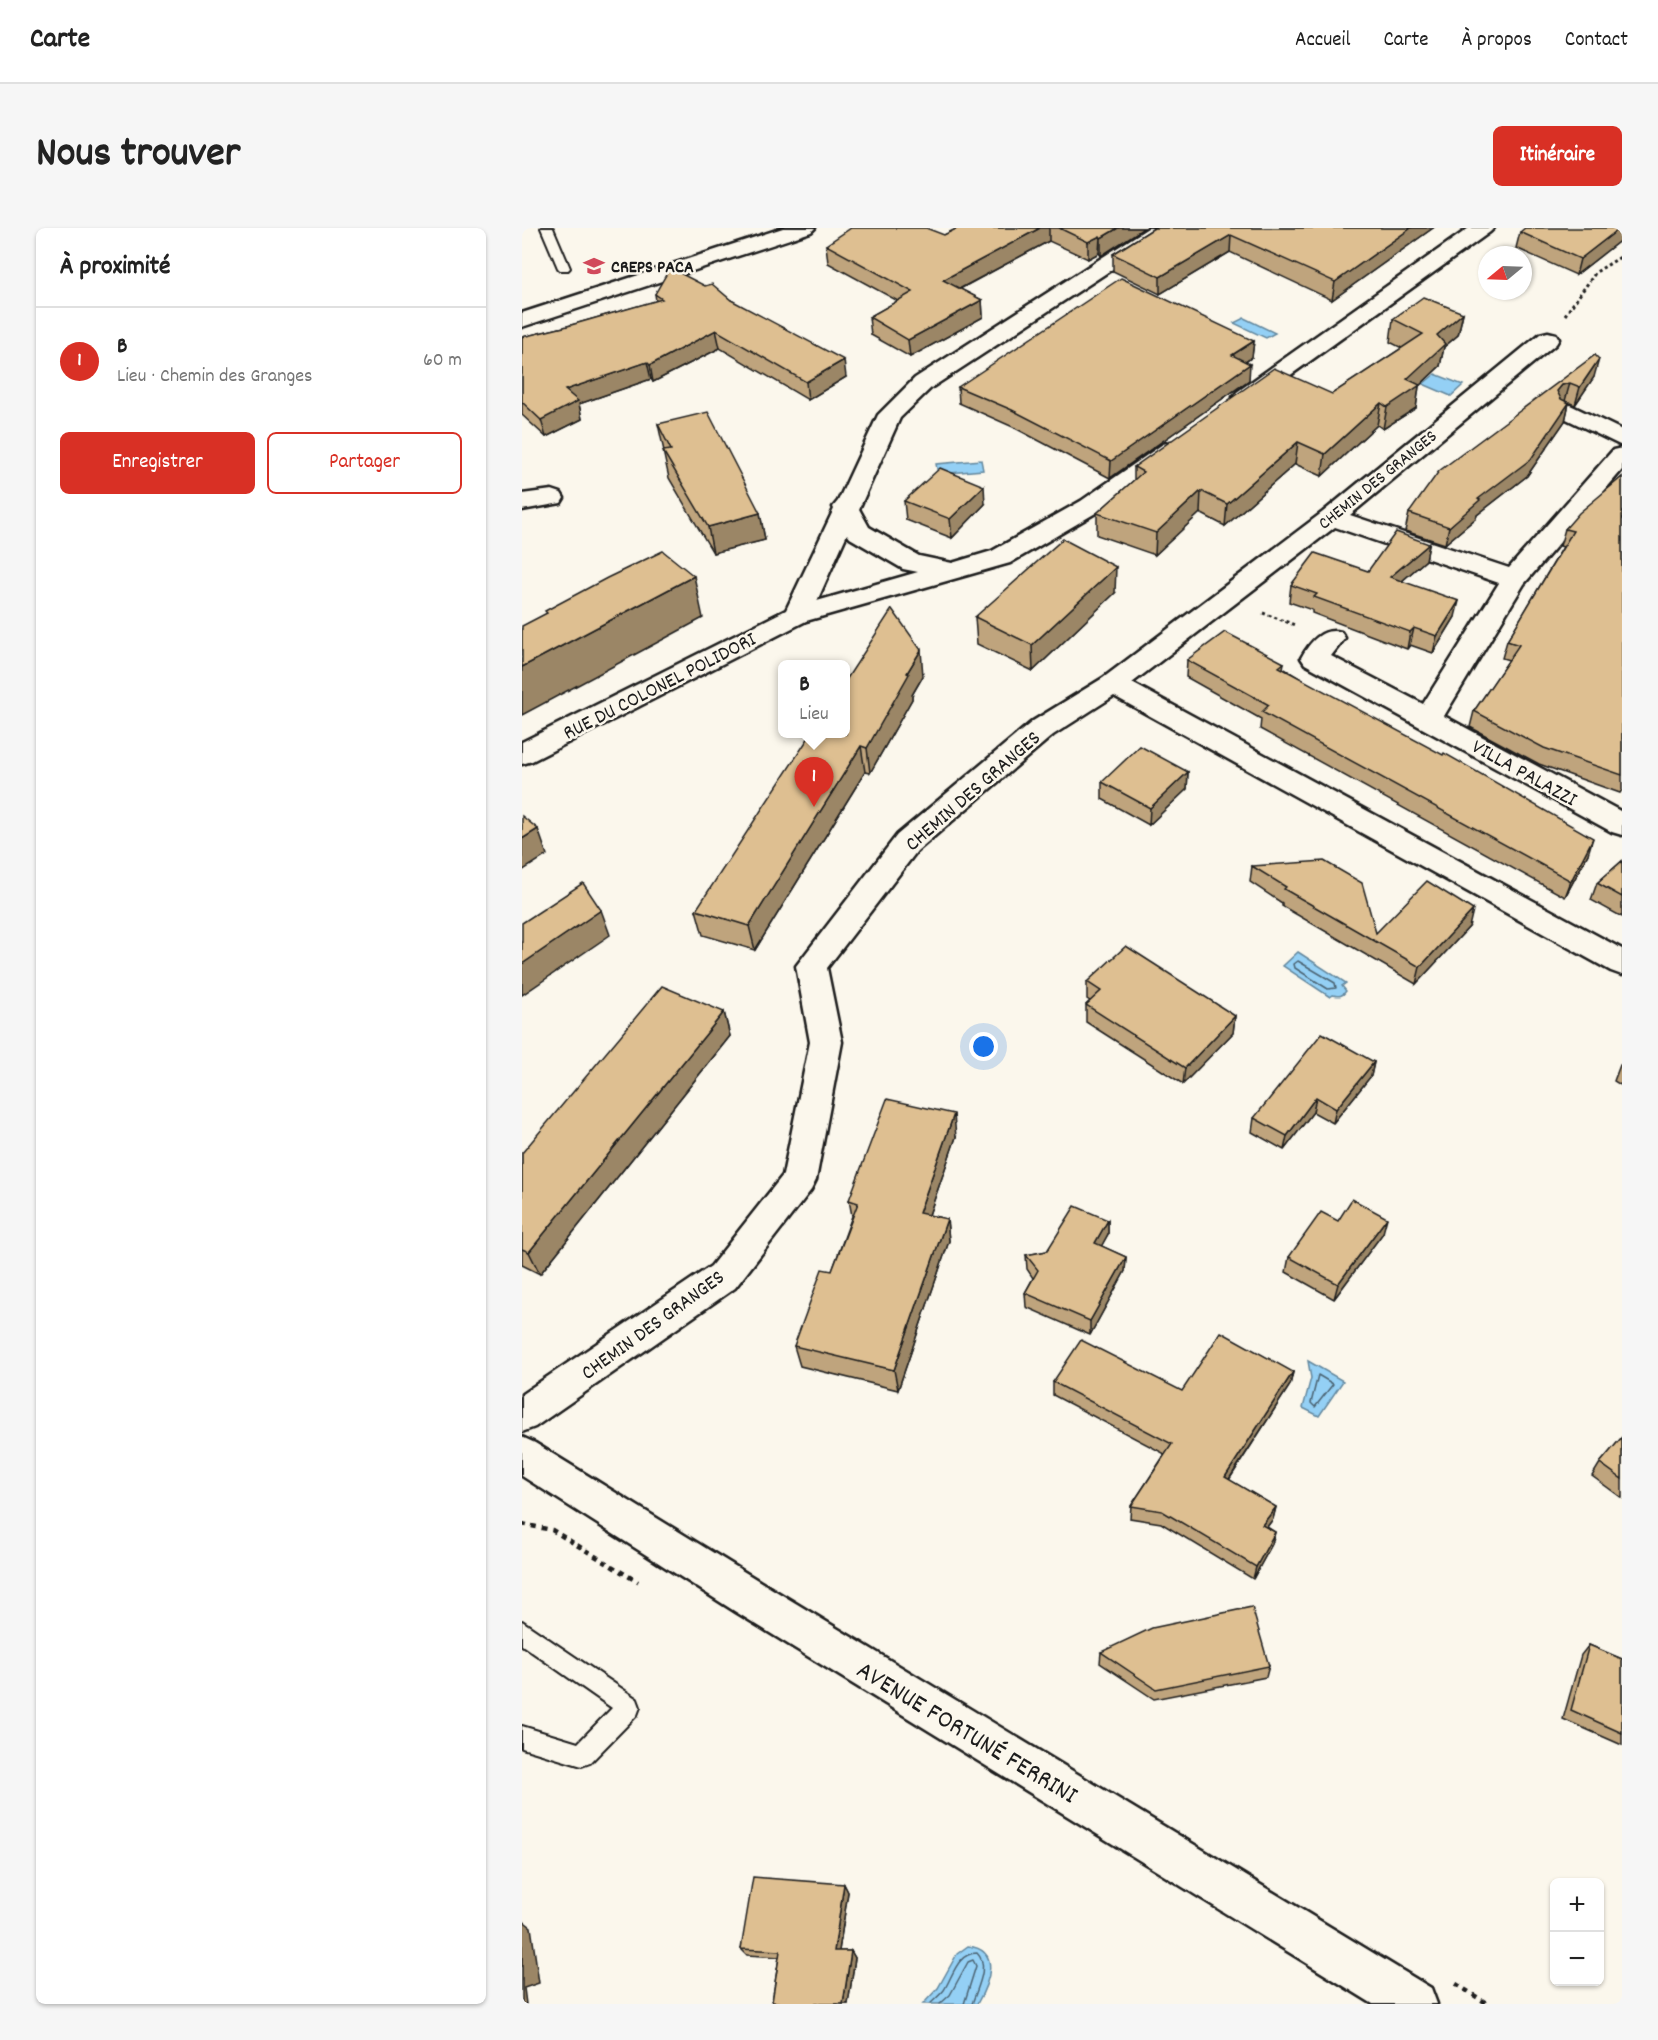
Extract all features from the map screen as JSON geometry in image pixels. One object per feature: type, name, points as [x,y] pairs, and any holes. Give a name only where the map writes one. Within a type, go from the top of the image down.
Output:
[{"type":"street","points":[[522,320],[804,228]]},
{"type":"street","points":[[797,615],[845,507],[890,415],[923,383],[1162,228]]},
{"type":"street","points":[[1224,411],[1483,228]]},
{"type":"street","name":"CHEMIN DES GRANGES","points":[[522,1415],[723,1277],[798,1180],[826,1042],[811,966],[907,843],[1043,728],[1113,684],[1332,517],[1548,339]]},
{"type":"street","points":[[1566,410],[1622,439]]},
{"type":"street","name":"RUE DU COLONEL POLIDORI","points":[[522,754],[797,615],[1002,557],[1090,506],[1186,438]]},
{"type":"street","points":[[1428,719],[1514,579],[1622,455]]},
{"type":"street","points":[[522,502],[552,498]]},
{"type":"street","points":[[845,507],[859,532],[867,537],[912,563],[954,571]]},
{"type":"street","points":[[1332,517],[1514,579]]},
{"type":"street","name":"VILLA PALAZZI","points":[[1332,638],[1314,658],[1622,825]]},
{"type":"street","points":[[1113,684],[1622,963]]},
{"type":"street","name":"AVENUE FORTUNÉ FERRINI","points":[[522,1455],[750,1598],[1415,2004]]},
{"type":"lane","points":[[547,228],[564,268]]},
{"type":"lane","points":[[522,1632],[629,1707],[582,1755],[522,1737]]},
{"type":"path","points":[[1548,339],[1596,272],[1622,256]]},
{"type":"water","points":[[1244,318],[1275,333],[1266,338],[1234,323]]},
{"type":"water","points":[[1435,374],[1463,385],[1451,396],[1423,384]]},
{"type":"water","points":[[981,460],[983,470],[938,474],[936,464]]},
{"type":"water","points":[[1298,952],[1346,983],[1342,986],[1345,993],[1330,997],[1283,966]]},
{"type":"water","points":[[1308,1361],[1343,1381],[1319,1416],[1303,1408],[1311,1378]]},
{"type":"water","points":[[968,1946],[979,1949],[989,1961],[988,1977],[977,2004],[923,2004],[938,1988],[957,1954]]},
{"type":"building","points":[[851,228],[926,228],[944,235],[958,228],[1040,228],[943,280],[982,300],[908,340],[869,317],[913,292],[826,245]]},
{"type":"building","points":[[1059,228],[1118,228],[1101,238],[1100,236],[1088,242]]},
{"type":"building","points":[[1154,228],[1411,228],[1335,282],[1231,235],[1160,277],[1113,254]]},
{"type":"building","points":[[1525,228],[1620,228],[1580,259],[1520,232]]},
{"type":"building","points":[[670,268],[705,286],[712,284],[731,300],[844,360],[806,382],[716,330],[650,365],[647,362],[565,390],[578,401],[541,420],[522,402],[522,337],[662,299],[655,294]]},
{"type":"building","points":[[1121,278],[1254,341],[1232,355],[1250,364],[1111,461],[1012,410],[958,387]]},
{"type":"building","points":[[1423,297],[1463,313],[1437,335],[1445,344],[1407,379],[1420,385],[1387,407],[1381,403],[1325,454],[1298,442],[1227,504],[1201,491],[1156,533],[1097,513],[1143,472],[1134,467],[1274,368],[1332,394],[1423,334],[1393,319]]},
{"type":"building","points":[[1595,355],[1599,359],[1580,387],[1570,383],[1562,385],[1557,391],[1561,399],[1569,403],[1531,459],[1478,499],[1480,500],[1449,527],[1409,513],[1439,471]]},
{"type":"building","points":[[708,412],[760,513],[708,527],[663,451],[671,450],[658,424]]},
{"type":"building","points":[[940,468],[984,486],[950,519],[904,501]]},
{"type":"building","points":[[1622,477],[1622,775],[1544,748],[1474,711],[1519,645],[1507,641],[1573,531],[1565,529],[1579,513]]},
{"type":"building","points":[[1396,532],[1429,544],[1390,577],[1459,601],[1437,636],[1414,628],[1410,632],[1314,597],[1317,594],[1291,585],[1315,553],[1368,571]]},
{"type":"building","points":[[1063,539],[1116,567],[1032,645],[975,617]]},
{"type":"building","points":[[663,551],[694,576],[522,667],[522,626],[607,578]]},
{"type":"building","points":[[892,609],[921,650],[867,748],[861,746],[749,926],[696,910],[808,738],[850,738],[850,674]]},
{"type":"building","points":[[1225,632],[1284,663],[1279,667],[1443,755],[1444,753],[1593,838],[1571,881],[1262,712],[1269,705],[1187,660]]},
{"type":"building","points":[[1140,746],[1188,772],[1150,808],[1102,782]]},
{"type":"building","points":[[522,816],[538,829],[522,839]]},
{"type":"building","points":[[1324,861],[1362,883],[1376,933],[1427,881],[1473,910],[1420,967],[1284,889],[1286,887],[1252,866]]},
{"type":"building","points":[[1622,861],[1622,897],[1597,883]]},
{"type":"building","points":[[583,883],[601,910],[522,964],[522,923]]},
{"type":"building","points":[[1126,946],[1235,1016],[1185,1068],[1086,1005],[1101,991],[1087,982]]},
{"type":"building","points":[[662,986],[724,1012],[529,1252],[522,1249],[522,1153]]},
{"type":"building","points":[[1322,1033],[1374,1062],[1336,1109],[1316,1097],[1287,1136],[1254,1118]]},
{"type":"building","points":[[887,1099],[954,1114],[919,1213],[947,1219],[894,1370],[794,1346],[822,1269],[832,1271],[858,1203],[849,1200]]},
{"type":"building","points":[[1352,1199],[1387,1218],[1338,1284],[1289,1257],[1321,1212],[1338,1221]]},
{"type":"building","points":[[1075,1206],[1108,1220],[1095,1243],[1126,1257],[1090,1321],[1025,1293],[1038,1270],[1026,1255],[1047,1251]]},
{"type":"building","points":[[1221,1332],[1293,1372],[1225,1477],[1276,1507],[1262,1525],[1275,1532],[1256,1567],[1162,1511],[1131,1506],[1172,1444],[1053,1382],[1081,1340],[1182,1391]]},
{"type":"building","points":[[1622,1437],[1622,1479],[1600,1463]]},
{"type":"building","points":[[1252,1607],[1269,1666],[1156,1689],[1101,1652],[1152,1628]]},
{"type":"building","points":[[1589,1645],[1622,1659],[1622,1733],[1571,1710]]},
{"type":"building","points":[[753,1877],[844,1884],[834,1951],[851,1951],[843,2004],[772,2002],[780,1951],[741,1949]]},
{"type":"place","name":"CREPS PACA","points":[[594,266]]},
{"type":"place","name":"B","points":[[814,807]]}]
